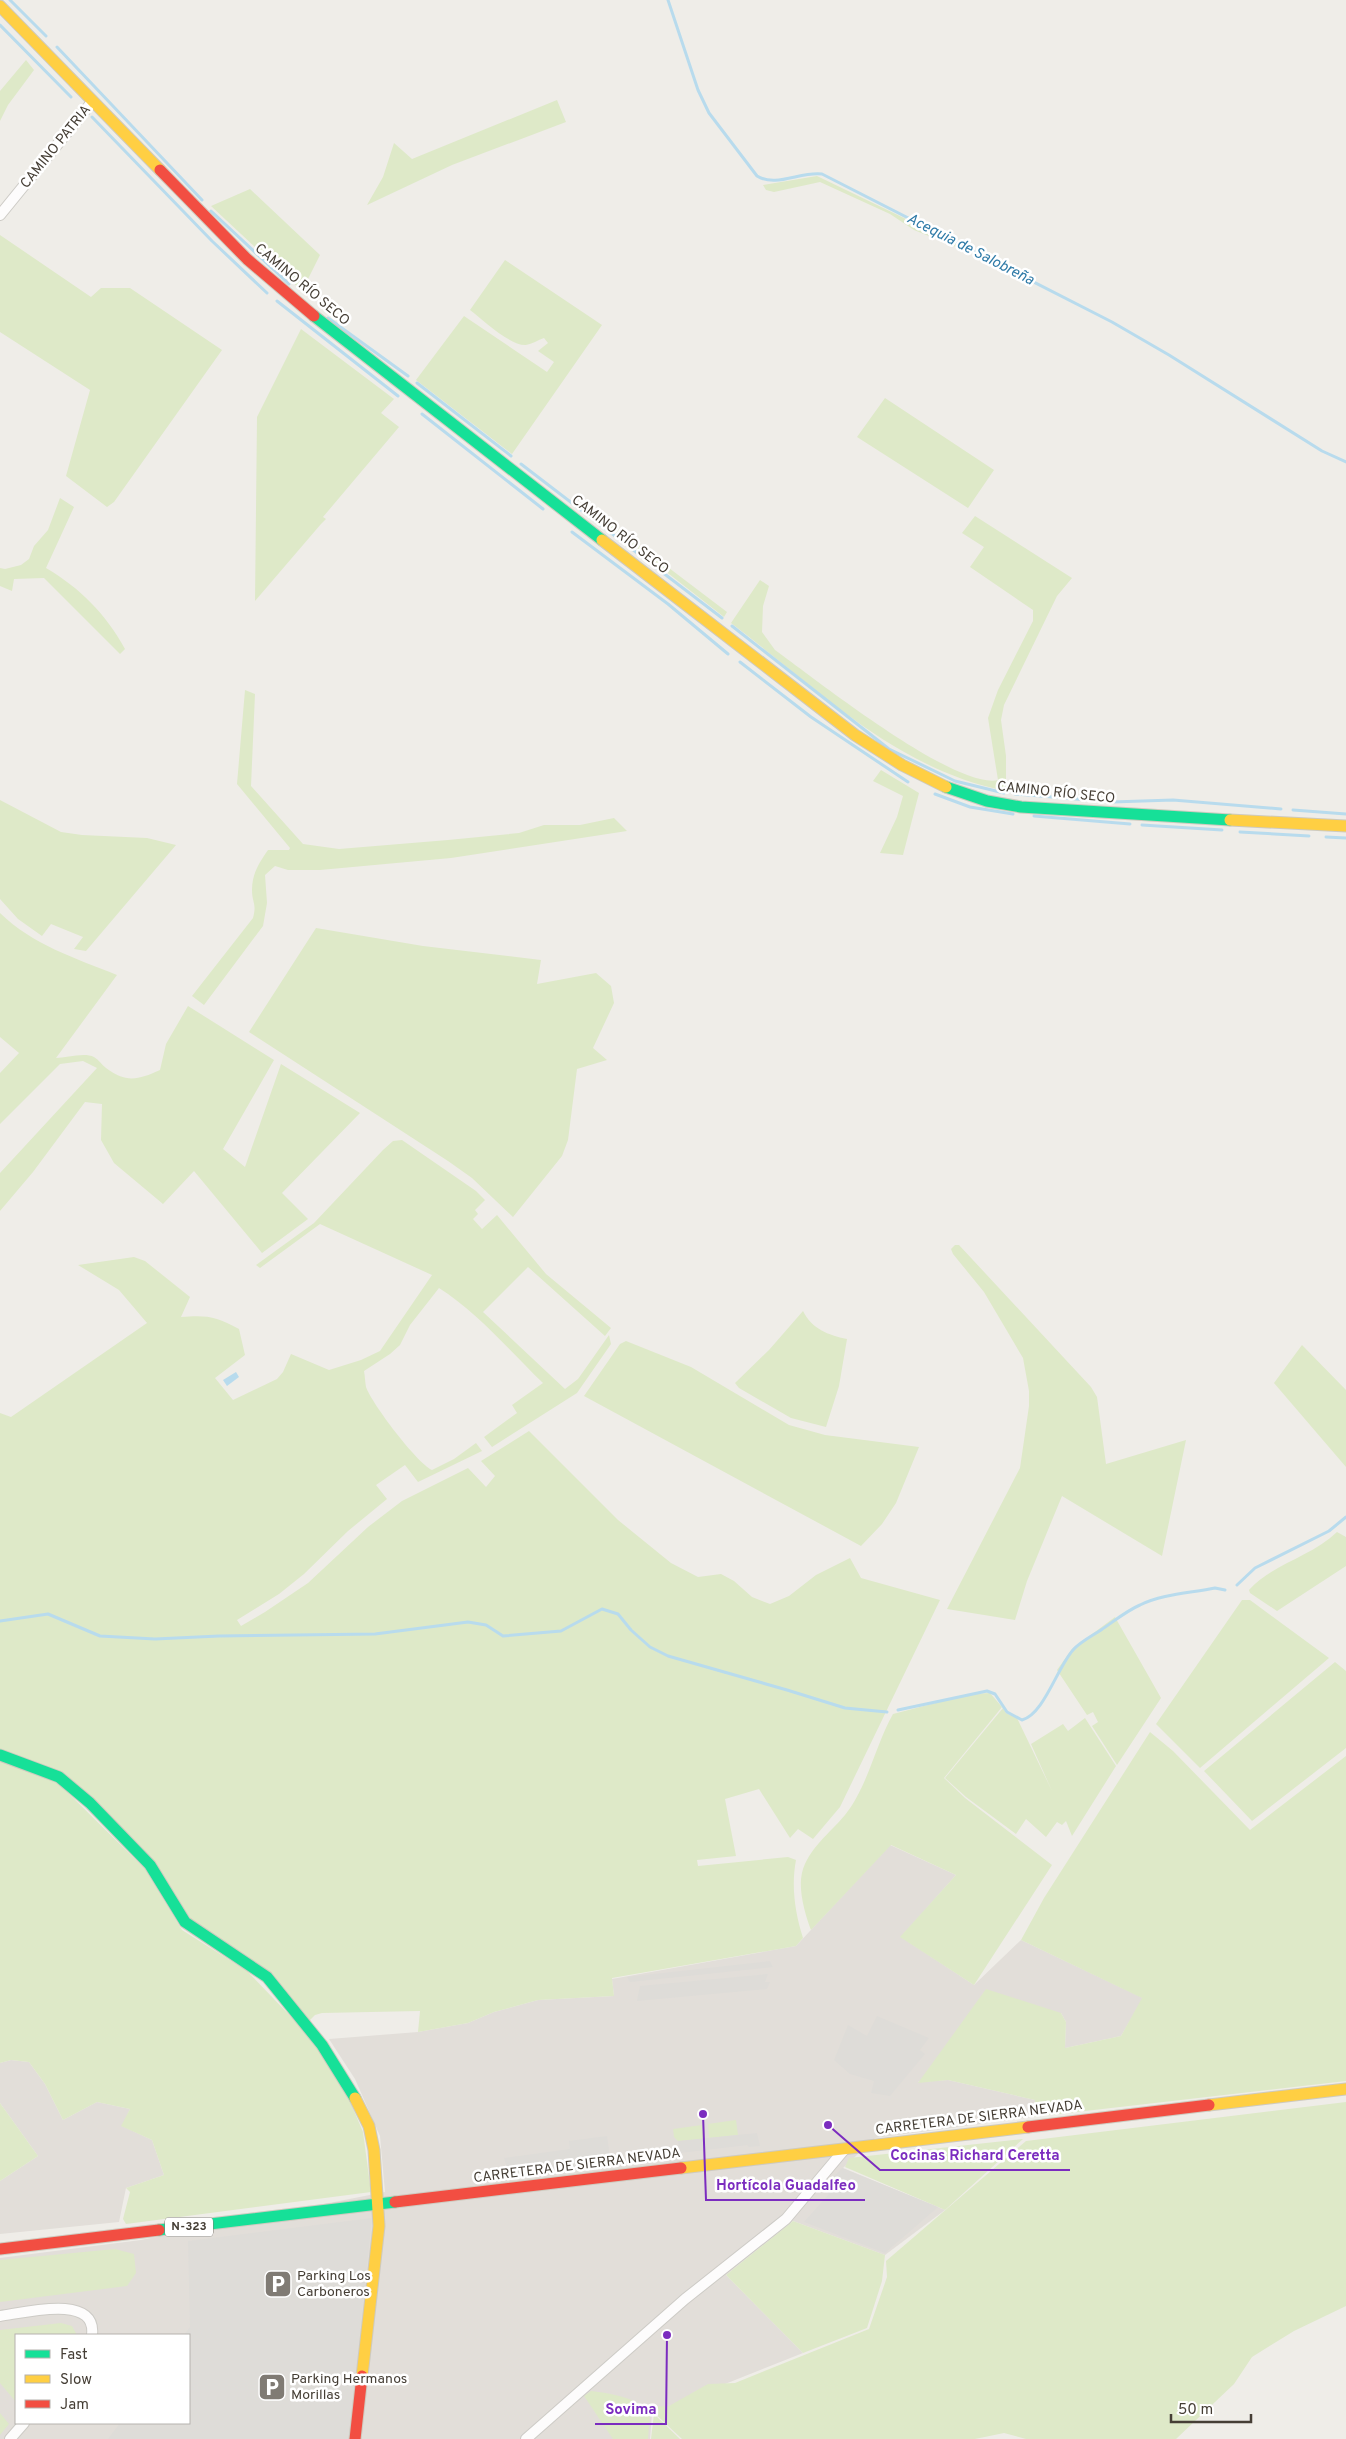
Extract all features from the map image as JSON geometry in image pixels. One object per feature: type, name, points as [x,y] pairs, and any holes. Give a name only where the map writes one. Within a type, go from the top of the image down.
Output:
[{"type":"main road","name":"CAMINO RÍO SECO","points":[[0,6],[247,259],[298,304],[787,684],[851,733],[892,760],[955,791],[1007,806],[1056,811],[1346,826]]},
{"type":"main road","points":[[0,1755],[60,1777],[90,1803],[150,1865],[185,1922],[266,1977],[322,2045],[354,2095],[369,2126],[374,2150],[379,2226],[355,2439]]},
{"type":"main road","name":"CARRETERA DE SIERRA NEVADA","points":[[377,2205],[1346,2089]]},
{"type":"main road","name":"N-323","points":[[0,2249],[377,2205]]},
{"type":"street","name":"CAMINO PATRIA","points":[[0,215],[92,102]]},
{"type":"street","points":[[526,2439],[685,2299],[786,2219],[844,2150]]},
{"type":"street","points":[[0,2316],[68,2308],[83,2313],[90,2321],[92,2334]]},
{"type":"street","points":[[10,2439],[23,2424]]},
{"type":"shaded area","points":[[890,1845],[956,1875],[901,1937],[974,1985],[1021,1940],[1143,1998],[1121,2036],[1065,2048],[1066,2022],[1061,2013],[918,2082],[948,2080],[1035,2100],[1033,2117],[875,2138],[843,2168],[945,2210],[885,2255],[793,2221],[726,2275],[803,2353],[652,2413],[650,2439],[0,2439],[0,2258],[141,2240],[385,2192],[380,2136],[355,2079],[329,2039],[418,2032],[468,2023],[494,2012],[538,2000],[614,1996],[612,1979],[796,1946]]},
{"type":"shaded area","points":[[770,1961],[773,1967],[630,1982],[627,1977]]},
{"type":"shaded area","points":[[768,1974],[765,1982],[770,1982],[767,1989],[637,2001],[640,1986]]},
{"type":"shaded area","points":[[877,2016],[929,2038],[920,2050],[925,2054],[890,2096],[871,2093],[874,2081],[850,2074],[834,2060],[848,2025],[867,2036]]},
{"type":"shaded area","points":[[11,2060],[29,2062],[45,2084],[63,2120],[97,2102],[130,2109],[122,2126],[152,2140],[164,2175],[126,2188],[119,2222],[0,2234],[0,2181],[38,2156],[0,2103],[0,2063]]},
{"type":"shaded area","points":[[757,2133],[760,2146],[749,2147],[747,2145],[679,2153],[678,2141]]},
{"type":"shaded area","points":[[607,2136],[611,2165],[510,2178],[504,2158],[570,2149],[569,2141]]},
{"type":"shaded area","points":[[842,2168],[938,2207],[885,2253],[804,2222],[829,2194],[823,2188]]},
{"type":"shaded area","points":[[372,2218],[349,2439],[108,2439],[119,2424],[190,2424],[190,2334],[185,2334],[190,2327],[188,2241]]},
{"type":"green space","points":[[26,60],[34,70],[8,105],[0,121],[0,91]]},
{"type":"green space","points":[[557,100],[566,122],[452,165],[367,205],[383,177],[394,143],[412,159]]},
{"type":"green space","points":[[817,176],[962,246],[961,249],[914,230],[890,214],[820,182],[774,192],[766,190],[763,185]]},
{"type":"green space","points":[[250,189],[320,255],[302,291],[211,206]]},
{"type":"green space","points":[[0,235],[91,297],[101,288],[130,288],[222,350],[114,502],[107,507],[66,476],[90,390],[0,332]]},
{"type":"green space","points":[[505,260],[602,325],[512,454],[416,380],[464,316],[547,372],[554,362],[538,351],[548,343],[544,338],[526,345],[519,344],[504,337],[470,310]]},
{"type":"green space","points":[[301,329],[394,399],[381,413],[399,427],[323,517],[326,519],[255,601],[257,417]]},
{"type":"green space","points":[[885,398],[994,470],[968,508],[857,437]]},
{"type":"green space","points":[[60,498],[74,507],[46,568],[81,593],[101,613],[125,649],[120,654],[44,578],[14,579],[12,591],[0,586],[0,568],[5,569],[21,565],[29,559],[34,546],[48,530]]},
{"type":"green space","points":[[975,516],[1072,578],[1057,596],[1004,705],[1001,720],[1006,756],[1006,791],[966,780],[928,765],[893,746],[827,699],[731,623],[760,580],[769,586],[763,606],[762,632],[775,650],[851,706],[919,751],[950,768],[978,778],[998,780],[988,718],[998,690],[1033,621],[1033,610],[970,567],[984,547],[962,533]]},
{"type":"green space","points":[[611,524],[727,612],[724,617],[609,527]]},
{"type":"green space","points":[[245,690],[255,694],[251,786],[303,844],[339,849],[448,840],[519,833],[544,825],[580,825],[614,818],[627,831],[451,858],[320,870],[288,870],[275,866],[265,875],[267,903],[263,926],[204,1005],[192,996],[253,918],[255,909],[252,884],[259,864],[268,850],[289,850],[290,848],[237,784]]},
{"type":"green space","points":[[881,770],[919,793],[903,855],[880,853],[897,817],[903,796],[873,781]]},
{"type":"green space","points":[[0,800],[61,832],[82,835],[147,838],[176,845],[86,951],[74,949],[83,937],[51,924],[42,936],[18,919],[0,899]]},
{"type":"green space","points":[[0,913],[26,934],[55,950],[117,975],[56,1058],[80,1055],[94,1057],[113,1073],[126,1078],[139,1078],[160,1070],[166,1044],[188,1006],[274,1060],[223,1149],[245,1167],[281,1064],[360,1113],[282,1193],[308,1219],[262,1253],[194,1171],[163,1204],[114,1163],[101,1140],[102,1104],[85,1102],[33,1172],[0,1211],[0,1173],[97,1068],[83,1061],[60,1064],[0,1124],[0,1073],[19,1053],[0,1037]]},
{"type":"green space","points":[[316,928],[423,946],[541,960],[537,984],[596,973],[611,986],[614,1003],[593,1048],[607,1060],[577,1069],[568,1140],[562,1156],[513,1217],[472,1178],[448,1161],[249,1032]]},
{"type":"green space","points":[[402,1140],[476,1191],[485,1200],[475,1210],[478,1214],[473,1219],[482,1229],[497,1215],[546,1274],[611,1328],[605,1336],[528,1267],[483,1312],[565,1389],[578,1379],[609,1335],[611,1344],[577,1393],[492,1447],[484,1437],[517,1413],[512,1405],[543,1383],[480,1320],[439,1288],[410,1325],[400,1345],[364,1371],[366,1387],[396,1432],[416,1456],[432,1470],[454,1459],[476,1443],[482,1451],[418,1482],[405,1465],[376,1485],[387,1499],[348,1531],[304,1574],[279,1594],[237,1620],[241,1626],[308,1583],[368,1527],[402,1501],[468,1468],[486,1487],[495,1476],[481,1461],[529,1431],[618,1520],[671,1563],[698,1577],[721,1574],[734,1581],[752,1597],[770,1604],[789,1596],[816,1575],[850,1558],[861,1578],[940,1600],[840,1807],[813,1839],[798,1829],[790,1838],[759,1789],[725,1799],[736,1856],[697,1860],[698,1866],[788,1857],[796,1860],[795,1899],[803,1938],[796,1946],[612,1978],[614,1996],[538,2000],[494,2012],[468,2023],[418,2032],[420,2011],[322,2013],[315,2015],[309,2021],[195,1924],[100,1805],[0,1749],[0,1413],[11,1417],[147,1323],[119,1290],[78,1265],[134,1257],[145,1261],[190,1297],[181,1317],[211,1317],[239,1329],[245,1355],[215,1378],[233,1400],[277,1379],[283,1372],[291,1354],[329,1370],[361,1360],[380,1351],[432,1275],[320,1224],[260,1268],[256,1265],[314,1223],[383,1150],[393,1141]]},
{"type":"green space","points":[[955,1245],[959,1245],[1091,1387],[1097,1397],[1106,1464],[1186,1440],[1162,1556],[1062,1496],[1027,1581],[1015,1620],[947,1609],[1020,1468],[1029,1406],[1029,1391],[1023,1358],[984,1292],[953,1254],[951,1249]]},
{"type":"green space","points":[[803,1311],[816,1327],[847,1339],[839,1386],[826,1427],[791,1418],[739,1388],[735,1383],[769,1350]]},
{"type":"green space","points":[[626,1341],[691,1367],[789,1425],[825,1435],[919,1447],[896,1503],[882,1524],[861,1546],[584,1396],[620,1344]]},
{"type":"green space","points":[[1302,1345],[1346,1390],[1346,1467],[1274,1383]]},
{"type":"green space","points":[[1337,1532],[1346,1537],[1346,1566],[1277,1611],[1250,1593],[1249,1590],[1270,1573],[1316,1548]]},
{"type":"green space","points":[[1242,1600],[1250,1600],[1329,1658],[1200,1768],[1156,1724]]},
{"type":"green space","points":[[1115,1617],[1161,1698],[1117,1765],[1092,1726],[1098,1722],[1093,1712],[1087,1715],[1057,1670],[1072,1649]]},
{"type":"green space","points":[[1335,1662],[1346,1671],[1346,1748],[1252,1821],[1204,1771]]},
{"type":"green space","points":[[990,1693],[1002,1707],[944,1778],[965,1798],[1052,1865],[974,1985],[900,1937],[956,1875],[891,1845],[811,1930],[804,1909],[802,1894],[801,1880],[805,1864],[814,1849],[853,1804],[866,1779],[893,1714],[970,1694]]},
{"type":"green space","points":[[1003,1708],[1006,1713],[1017,1718],[1052,1791],[1031,1744],[1063,1724],[1068,1731],[1085,1718],[1116,1766],[1072,1836],[1066,1821],[1062,1825],[1057,1822],[1046,1837],[1026,1819],[1016,1834],[966,1797],[945,1778]]},
{"type":"green space","points":[[1150,1732],[1173,1751],[1250,1830],[1346,1756],[1346,2081],[1033,2117],[1035,2100],[948,2080],[918,2083],[986,1989],[1061,2013],[1066,2022],[1065,2048],[1121,2036],[1142,1998],[1021,1940],[1044,1898]]},
{"type":"green space","points":[[0,1760],[56,1781],[145,1869],[182,1930],[247,1971],[299,2025],[330,2065],[349,2099],[363,2132],[371,2192],[126,2224],[123,2219],[130,2192],[126,2188],[164,2175],[152,2140],[121,2126],[130,2109],[97,2102],[63,2120],[45,2084],[29,2062],[11,2060],[0,2063]]},
{"type":"green space","points":[[1346,2102],[1346,2306],[1294,2331],[1252,2357],[1234,2384],[1176,2439],[1026,2439],[1004,2433],[975,2439],[682,2439],[648,2407],[669,2406],[708,2384],[735,2383],[869,2329],[887,2277],[886,2261],[1026,2141]]},
{"type":"green space","points":[[0,2103],[38,2156],[0,2181]]},
{"type":"green space","points":[[736,2120],[738,2135],[709,2138],[708,2124]]},
{"type":"green space","points":[[702,2125],[704,2139],[678,2141],[674,2137],[673,2129]]},
{"type":"green space","points":[[1023,2139],[945,2210],[845,2167],[849,2158]]},
{"type":"green space","points":[[793,2221],[885,2255],[882,2281],[867,2328],[803,2353],[726,2275]]},
{"type":"green space","points":[[115,2249],[134,2254],[136,2273],[127,2286],[0,2302],[0,2260]]},
{"type":"green space","points":[[61,2323],[72,2326],[76,2334],[15,2334],[15,2401],[0,2383],[0,2330]]},
{"type":"green space","points":[[591,2391],[624,2397],[645,2408],[650,2413],[648,2439],[613,2439],[584,2396]]},
{"type":"green space","points":[[0,2413],[9,2424],[0,2435]]},
{"type":"green space","points":[[654,2414],[680,2439],[651,2439]]},
{"type":"water","points":[[236,1372],[239,1377],[227,1386],[223,1380]]},
{"type":"waterway","points":[[10,0],[46,36]]},
{"type":"waterway","name":"Acequia de Salobreña","points":[[668,0],[698,90],[709,113],[757,176],[764,179],[780,180],[822,174],[1112,322],[1169,355],[1322,451],[1346,462]]},
{"type":"waterway","points":[[0,25],[71,97]]},
{"type":"waterway","points":[[57,47],[202,200]]},
{"type":"waterway","points":[[92,117],[212,241],[267,293]]},
{"type":"waterway","points":[[211,211],[289,284]]},
{"type":"waterway","points":[[277,301],[398,396]]},
{"type":"waterway","points":[[328,318],[408,376]]},
{"type":"waterway","points":[[417,383],[511,456]]},
{"type":"waterway","points":[[422,414],[543,509]]},
{"type":"waterway","points":[[521,464],[722,618]]},
{"type":"waterway","points":[[572,532],[668,604],[728,654]]},
{"type":"waterway","points":[[732,626],[889,749],[955,781],[1004,793]]},
{"type":"waterway","points":[[740,662],[811,717],[908,782]]},
{"type":"waterway","points":[[935,794],[970,807],[1013,814]]},
{"type":"waterway","points":[[1015,794],[1112,802],[1173,800],[1281,809]]},
{"type":"waterway","points":[[1293,810],[1346,814]]},
{"type":"waterway","points":[[1034,816],[1130,824]]},
{"type":"waterway","points":[[1142,825],[1222,830]]},
{"type":"waterway","points":[[1240,832],[1309,836]]},
{"type":"waterway","points":[[1326,837],[1346,838]]},
{"type":"waterway","points":[[1237,1585],[1255,1568],[1329,1531],[1346,1517]]},
{"type":"waterway","points":[[898,1710],[987,1691],[995,1694],[1007,1712],[1022,1720],[1030,1716],[1044,1700],[1073,1650],[1125,1613],[1149,1601],[1167,1596],[1215,1588],[1225,1590]]},
{"type":"waterway","points":[[0,1621],[48,1614],[100,1636],[155,1639],[219,1636],[375,1634],[468,1622],[486,1625],[503,1636],[561,1631],[602,1609],[618,1614],[631,1630],[650,1647],[668,1656],[845,1708],[887,1712]]},
{"type":"traffic: fast","points":[[314,316],[602,540]]},
{"type":"traffic: fast","points":[[946,787],[987,801],[1021,807],[1230,820]]},
{"type":"traffic: fast","points":[[0,1755],[59,1777],[90,1803],[150,1865],[185,1922],[267,1977],[322,2045],[355,2098]]},
{"type":"traffic: fast","points":[[159,2230],[395,2202]]},
{"type":"traffic: slow","points":[[0,6],[160,170]]},
{"type":"traffic: slow","points":[[602,540],[855,735],[902,765],[946,787]]},
{"type":"traffic: slow","points":[[1230,820],[1346,826]]},
{"type":"traffic: slow","points":[[1209,2105],[1346,2089]]},
{"type":"traffic: slow","points":[[355,2098],[369,2126],[374,2150],[379,2226],[362,2376]]},
{"type":"traffic: slow","points":[[681,2168],[1028,2127]]},
{"type":"traffic: jam","points":[[160,170],[247,259],[314,316]]},
{"type":"traffic: jam","points":[[1028,2127],[1209,2105]]},
{"type":"traffic: jam","points":[[395,2202],[681,2168]]},
{"type":"traffic: jam","points":[[0,2249],[159,2230]]},
{"type":"traffic: jam","points":[[355,2439],[362,2376]]},
{"type":"place","name":"Hortícola Guadalfeo","points":[[703,2114]]},
{"type":"place","name":"Cocinas Richard Ceretta","points":[[828,2125]]},
{"type":"place","name":"Parking Los Carboneros","points":[[278,2284]]},
{"type":"place","name":"Sovima","points":[[667,2335]]},
{"type":"place","name":"Parking Hermanos Morillas","points":[[272,2387]]}]
